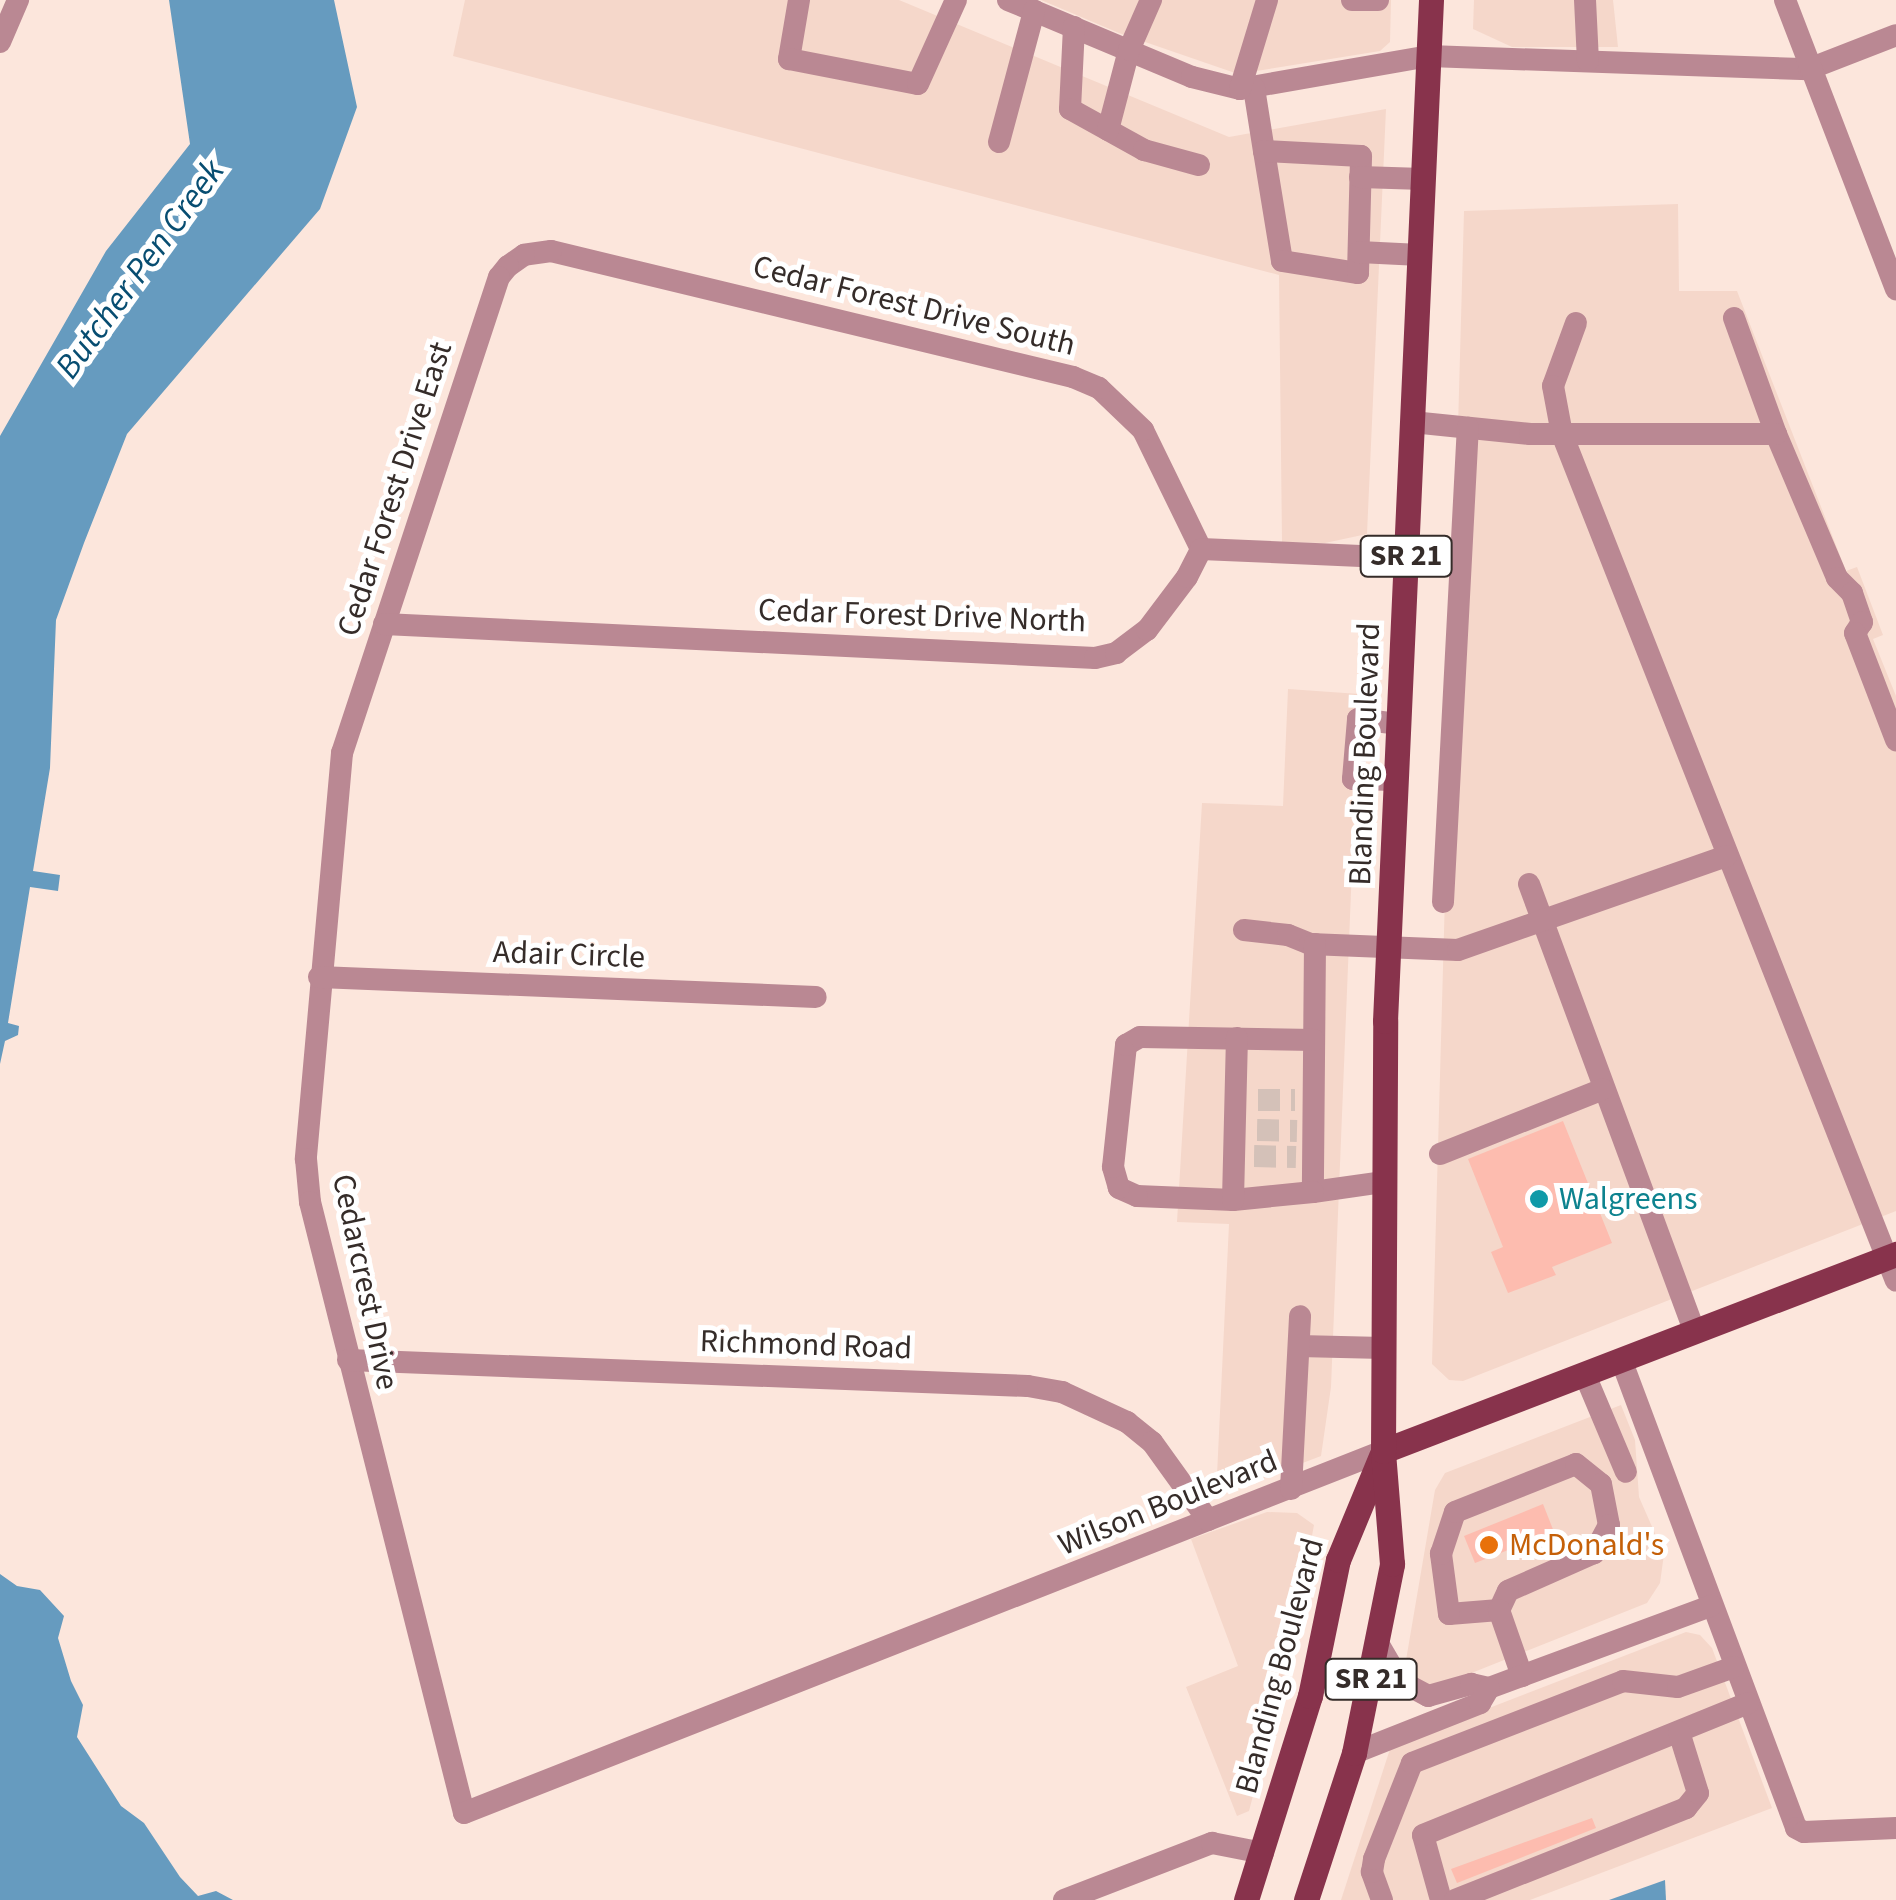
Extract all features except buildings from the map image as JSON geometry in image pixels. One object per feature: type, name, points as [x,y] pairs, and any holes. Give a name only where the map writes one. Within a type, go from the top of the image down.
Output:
[{"type":"main road","name":"Blanding Boulevard","points":[[1306,1900],[1354,1753],[1379,1645],[1392,1564],[1383,1452],[1382,1182],[1398,724],[1432,0]]},
{"type":"main road","name":"Wilson Boulevard","points":[[1383,1452],[1695,1332],[1893,1264]]},
{"type":"main road","name":"Blanding Boulevard","points":[[1246,1900],[1310,1696],[1338,1560],[1383,1452]]},
{"type":"street","points":[[0,42],[18,0]]},
{"type":"street","points":[[799,0],[789,59],[918,84],[956,0]]},
{"type":"street","points":[[1008,0],[1192,76],[1247,89],[1429,56],[1809,69],[1896,35]]},
{"type":"street","points":[[1108,130],[1128,50],[1151,0]]},
{"type":"street","points":[[1264,150],[1361,156],[1358,273],[1282,261],[1264,150],[1247,89],[1267,0]]},
{"type":"street","points":[[1352,0],[1378,0]]},
{"type":"street","points":[[1585,0],[1588,60]]},
{"type":"street","points":[[1785,0],[1896,289]]},
{"type":"street","points":[[999,142],[1034,11]]},
{"type":"street","points":[[1074,27],[1070,109],[1144,150],[1199,165]]},
{"type":"street","points":[[1360,177],[1423,179]]},
{"type":"street","name":"Cedar Forest Drive South","points":[[524,255],[551,252],[1073,377],[1099,388],[1143,430],[1201,549]]},
{"type":"street","points":[[1359,252],[1420,254]]},
{"type":"street","name":"Cedar Forest Drive East","points":[[342,753],[498,277],[524,255]]},
{"type":"street","points":[[1734,318],[1776,434],[1837,578],[1852,593],[1862,622],[1855,633],[1896,740]]},
{"type":"street","points":[[1576,323],[1552,386],[1562,434],[1726,856],[1893,1264]]},
{"type":"street","points":[[1412,422],[1562,434],[1776,434]]},
{"type":"street","points":[[1443,902],[1468,428]]},
{"type":"street","points":[[1201,549],[1406,558]]},
{"type":"street","name":"Cedar Forest Drive North","points":[[384,624],[1095,658],[1116,653],[1147,630],[1187,576],[1201,549]]},
{"type":"street","points":[[1396,780],[1353,779],[1358,719],[1398,724]]},
{"type":"street","name":"Cedarcrest Drive","points":[[342,753],[319,977],[306,1160],[310,1202],[464,1813]]},
{"type":"street","points":[[1244,930],[1288,935],[1315,944],[1458,950],[1543,924],[1726,856]]},
{"type":"street","points":[[1528,884],[1695,1332]]},
{"type":"street","points":[[1313,1192],[1305,1158],[1304,1100],[1314,1040],[1315,944]]},
{"type":"street","name":"Adair Circle","points":[[319,977],[816,998]]},
{"type":"street","points":[[1314,1040],[1140,1037],[1126,1046],[1113,1167],[1120,1188],[1137,1196],[1233,1200],[1382,1182]]},
{"type":"street","points":[[1233,1200],[1244,1156],[1247,1100],[1237,1038]]},
{"type":"street","points":[[1440,1154],[1603,1090]]},
{"type":"street","points":[[1291,1489],[1300,1316]]},
{"type":"street","points":[[1300,1346],[1383,1348]]},
{"type":"street","name":"Richmond Road","points":[[348,1360],[1028,1386],[1062,1392],[1126,1422],[1152,1442],[1208,1520]]},
{"type":"street","points":[[1622,1362],[1798,1830],[1896,1828]]},
{"type":"street","points":[[1585,1375],[1626,1472]]},
{"type":"street","name":"Wilson Boulevard","points":[[464,1813],[1383,1452]]},
{"type":"street","points":[[1601,1484],[1656,1460]]},
{"type":"street","points":[[1498,1610],[1449,1614],[1441,1554],[1455,1512],[1576,1464],[1601,1484],[1609,1525],[1594,1553],[1508,1591],[1498,1610],[1522,1676]]},
{"type":"street","points":[[1379,1645],[1400,1681],[1412,1691],[1428,1696],[1471,1684],[1489,1688],[1711,1606]]},
{"type":"street","points":[[1382,1900],[1372,1872],[1374,1859],[1412,1763],[1624,1681],[1678,1687],[1734,1667]]},
{"type":"street","points":[[1354,1753],[1480,1703],[1489,1688]]},
{"type":"street","points":[[1441,1900],[1423,1835],[1748,1704]]},
{"type":"street","points":[[1454,1900],[1686,1808],[1698,1794],[1679,1732]]},
{"type":"street","points":[[1064,1900],[1212,1843],[1263,1853]]},
{"type":"shaded area","points":[[465,0],[899,0],[1229,137],[1386,109],[1367,534],[1325,543],[1282,542],[1279,275],[453,56]]},
{"type":"shaded area","points":[[1041,0],[1391,0],[1390,42],[1380,51],[1238,74],[1119,33]]},
{"type":"shaded area","points":[[1474,0],[1613,0],[1618,47],[1512,47],[1473,29]]},
{"type":"shaded area","points":[[1678,204],[1679,291],[1737,291],[1846,571],[1857,567],[1883,635],[1873,639],[1896,696],[1896,1211],[1463,1381],[1449,1380],[1432,1364],[1464,211]]},
{"type":"shaded area","points":[[1288,689],[1359,694],[1331,1387],[1321,1456],[1216,1496],[1229,1224],[1177,1222],[1202,803],[1283,806]]},
{"type":"shaded area","points":[[1621,1405],[1635,1440],[1639,1497],[1664,1554],[1660,1583],[1647,1603],[1439,1686],[1419,1683],[1405,1666],[1435,1490],[1445,1473]]},
{"type":"shaded area","points":[[1267,1512],[1297,1513],[1314,1525],[1289,1659],[1249,1811],[1237,1816],[1186,1687],[1238,1666],[1191,1539]]},
{"type":"shaded area","points":[[1686,1632],[1700,1635],[1712,1648],[1772,1808],[1530,1900],[1341,1900],[1391,1746]]},
{"type":"water","name":"Butcher Pen Creek","points":[[169,0],[334,0],[357,107],[320,209],[127,434],[84,543],[56,620],[50,768],[33,871],[60,875],[58,891],[30,887],[8,1023],[19,1026],[18,1035],[5,1041],[0,1064],[0,436],[106,251],[190,144]]},
{"type":"water","points":[[0,1574],[17,1586],[40,1590],[64,1616],[58,1638],[83,1705],[77,1737],[121,1806],[144,1823],[180,1877],[198,1896],[216,1891],[233,1900],[0,1900]]},
{"type":"water","points":[[1665,1880],[1666,1900],[1609,1900]]},
{"type":"tunnel","points":[[1258,1100],[1295,1100]]},
{"type":"tunnel","points":[[1257,1130],[1297,1131]]},
{"type":"tunnel","points":[[1254,1156],[1296,1157]]},
{"type":"place","name":"Walgreens","points":[[1539,1199]]},
{"type":"place","name":"McDonald's","points":[[1489,1545]]}]
